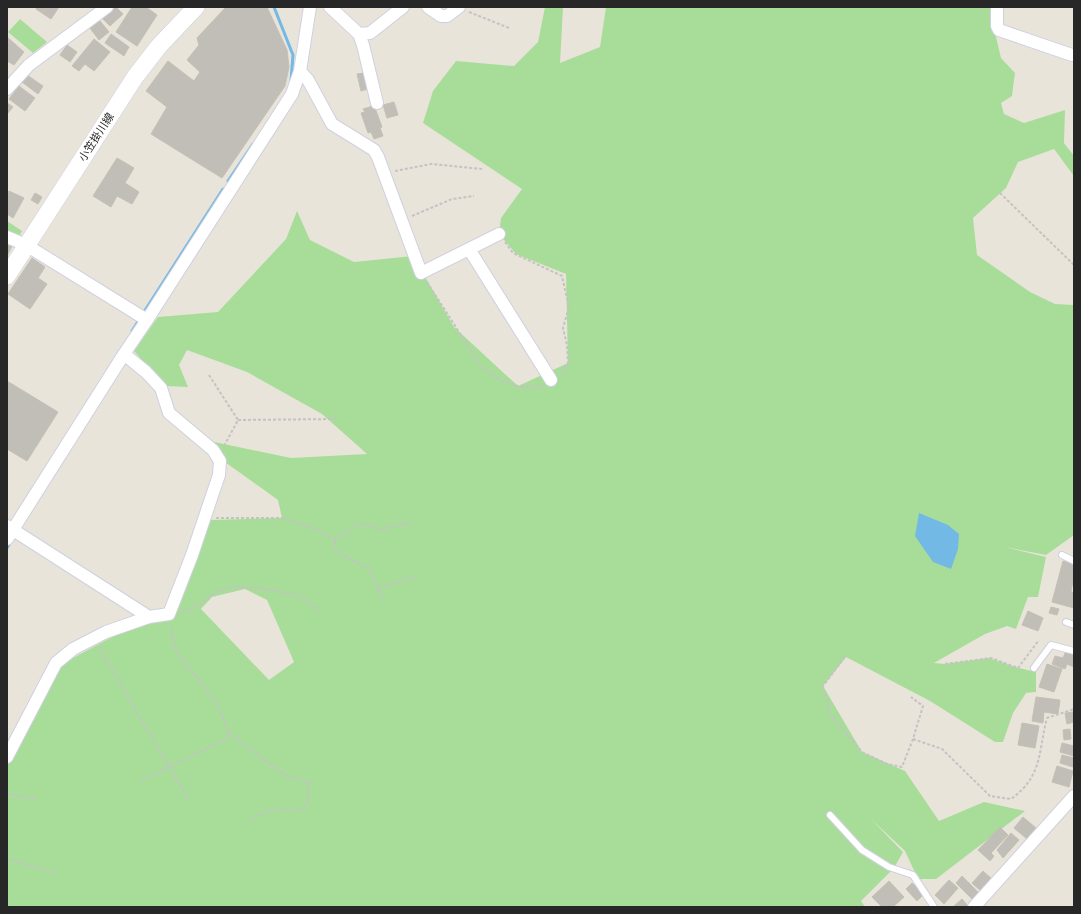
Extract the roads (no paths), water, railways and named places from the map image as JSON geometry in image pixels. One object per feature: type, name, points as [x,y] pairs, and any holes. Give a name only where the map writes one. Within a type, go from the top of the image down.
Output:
[{"type":"main road","name":"小笠掛川線","points":[[7,276],[135,77],[162,42],[196,7]]},
{"type":"street","points":[[7,89],[30,65],[107,7]]},
{"type":"street","points":[[149,617],[12,532],[124,354],[292,94],[300,71],[310,7]]},
{"type":"street","points":[[330,7],[359,34],[377,103]]},
{"type":"street","points":[[359,34],[370,32],[403,7]]},
{"type":"street","points":[[428,7],[441,16],[447,16],[459,7]]},
{"type":"street","points":[[997,7],[997,26],[1000,30],[1072,55]]},
{"type":"street","points":[[300,71],[308,80],[332,124],[374,150],[421,273],[499,234]]},
{"type":"street","points":[[7,237],[26,245],[147,320]]},
{"type":"street","points":[[469,249],[551,380]]},
{"type":"street","points":[[7,757],[56,663],[73,649],[110,631],[149,617],[169,614],[205,518],[219,475],[220,461],[213,450],[169,413],[161,388],[146,372],[124,354]]},
{"type":"street","points":[[974,907],[1074,796]]},
{"type":"lane","points":[[1062,555],[1074,561]]},
{"type":"lane","points":[[1066,622],[1074,625]]},
{"type":"lane","points":[[1034,668],[1051,645],[1074,651]]},
{"type":"lane","points":[[830,815],[862,850],[889,867],[913,875],[934,907]]},
{"type":"water","points":[[919,513],[948,525],[959,534],[958,549],[951,569],[933,562],[915,536]]},
{"type":"waterway","points":[[274,7],[293,55],[291,80]]},
{"type":"waterway","points":[[228,181],[253,144]]},
{"type":"waterway","points":[[144,312],[223,189]]},
{"type":"waterway","points":[[132,331],[139,320]]},
{"type":"waterway","points":[[7,548],[11,541]]}]
